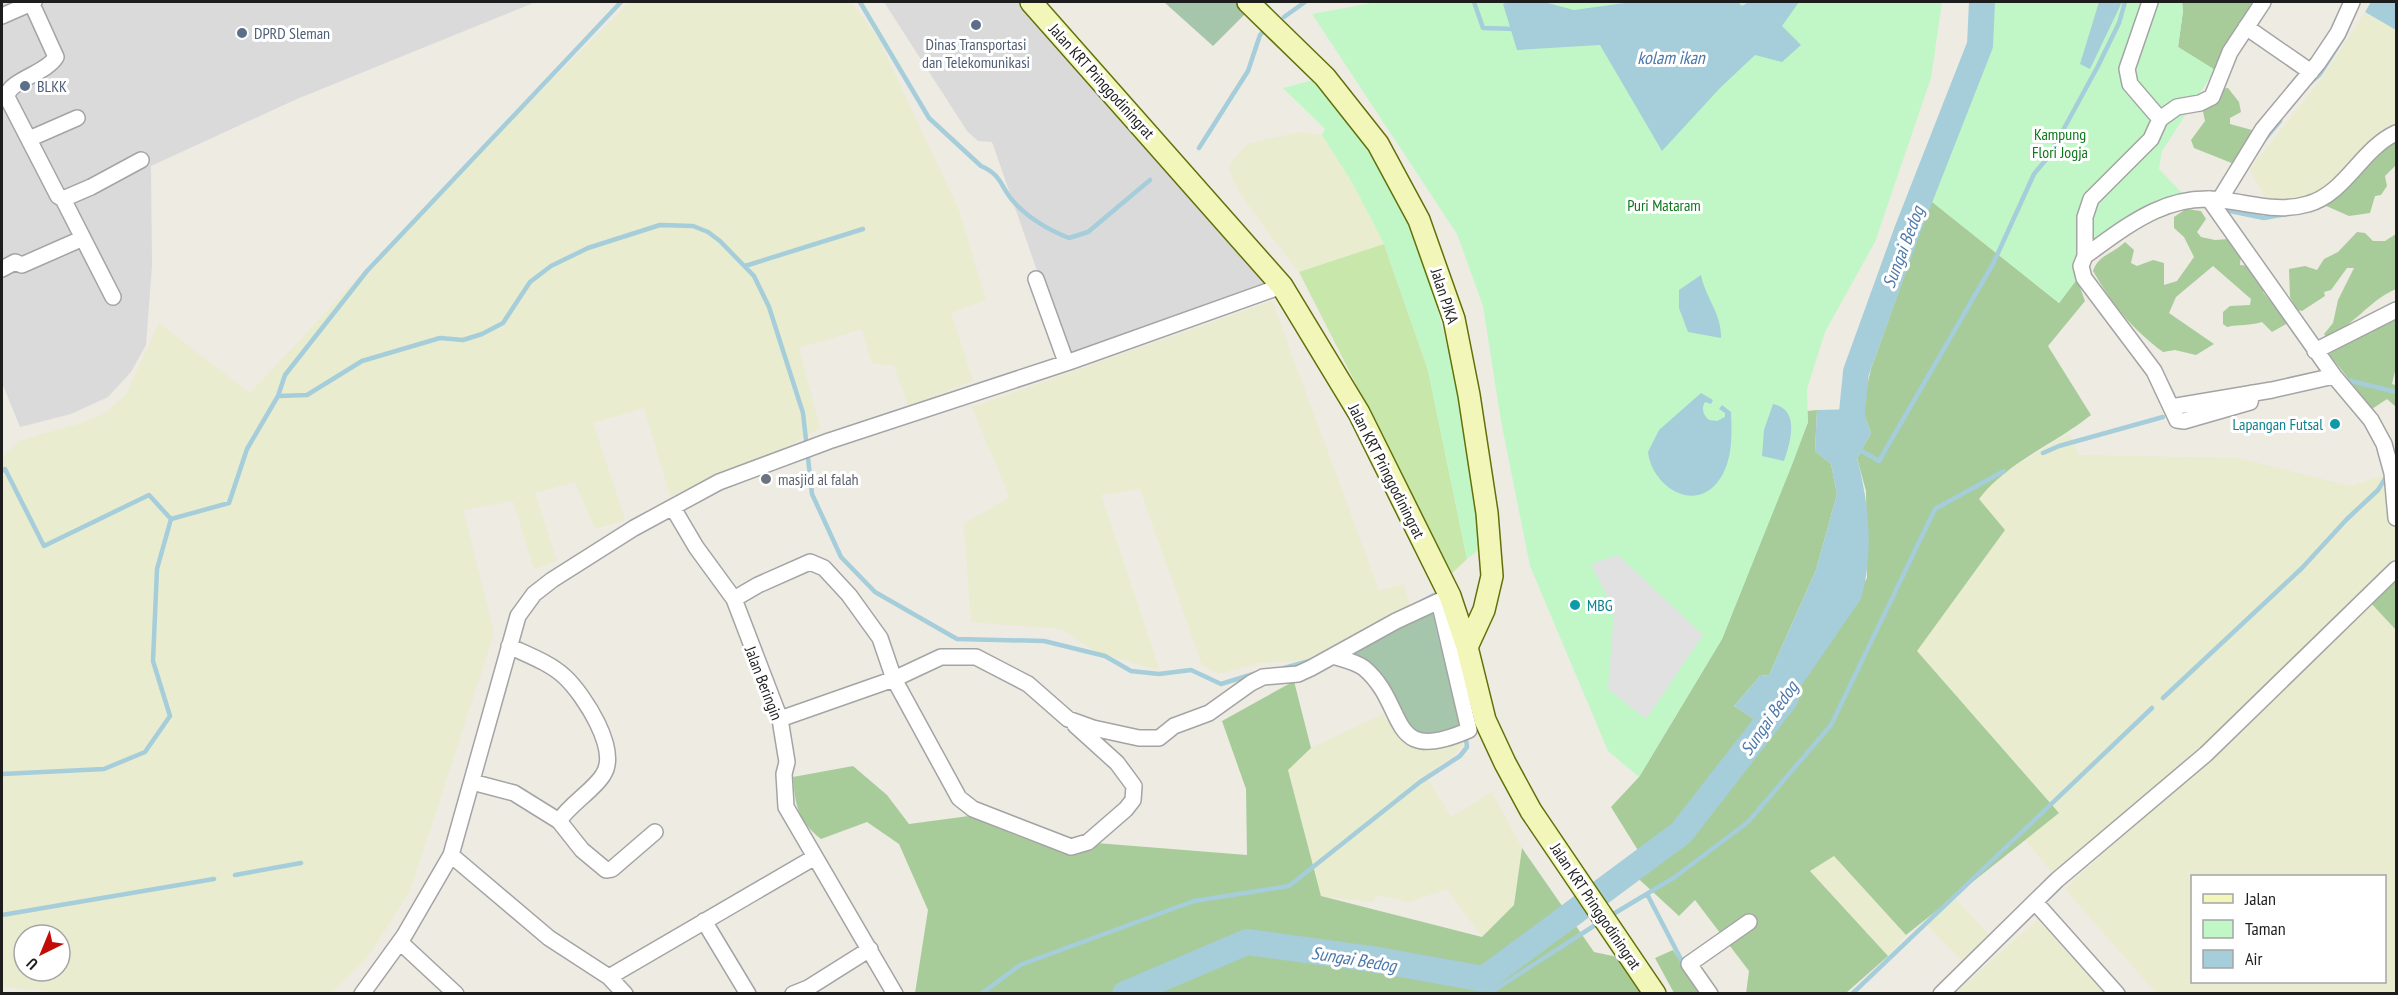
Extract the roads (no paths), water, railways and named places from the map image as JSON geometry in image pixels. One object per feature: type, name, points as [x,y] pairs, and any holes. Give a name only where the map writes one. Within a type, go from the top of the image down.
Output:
[{"type":"main road","name":"Jalan PJKA","points":[[1248,2],[1325,77],[1378,144],[1419,220],[1454,319],[1471,405],[1492,576],[1484,610],[1467,646]]},
{"type":"main road","name":"Jalan KRT Pringgodiningrat","points":[[1035,3],[1282,286],[1359,413],[1467,646],[1485,720],[1531,811],[1655,993]]},
{"type":"street","points":[[2,16],[32,2],[56,57],[47,68],[11,87],[7,92],[7,97],[113,297]]},
{"type":"street","points":[[2150,2],[2127,69],[2130,84],[2160,119]]},
{"type":"street","points":[[2263,2],[2230,52],[2212,97],[2200,103],[2177,107],[2160,119],[2151,139],[2091,199],[2085,217],[2085,256],[2081,266],[2084,278],[2154,371],[2171,407],[2334,376]]},
{"type":"street","points":[[2215,199],[2262,129],[2311,72],[2338,33],[2352,2]]},
{"type":"street","points":[[2246,27],[2311,72]]},
{"type":"street","points":[[29,139],[77,118]]},
{"type":"street","points":[[2085,256],[2149,212],[2188,199],[2215,199],[2280,209],[2308,204],[2324,197],[2369,152],[2397,133]]},
{"type":"street","points":[[63,199],[141,160]]},
{"type":"street","points":[[2215,199],[2315,351],[2371,420],[2395,472],[2397,518]]},
{"type":"street","points":[[2,269],[15,262],[22,265],[81,239]]},
{"type":"street","points":[[1036,279],[1066,362]]},
{"type":"street","points":[[362,993],[400,942],[451,855],[518,616],[534,594],[634,528],[719,482],[818,445],[1066,362],[1282,286]]},
{"type":"street","points":[[2315,351],[2397,310]]},
{"type":"street","name":"Jalan Beringin","points":[[673,508],[696,547],[734,599],[780,719],[787,762],[784,774],[786,807],[895,993]]},
{"type":"street","points":[[734,599],[758,585],[810,562],[824,568],[849,595],[880,638],[894,678],[926,741],[965,804],[1071,847],[1088,842],[1126,809],[1133,800],[1134,786],[1117,763],[1068,718],[1028,684],[976,657],[941,657],[894,678],[780,719]]},
{"type":"street","points":[[1941,993],[2057,879],[2206,754],[2397,569]]},
{"type":"street","points":[[1068,718],[1093,728],[1139,738],[1159,738],[1174,726],[1209,713],[1263,677],[1298,674],[1444,598],[1469,730],[1432,744],[1421,743],[1401,727],[1375,679],[1362,666],[1334,656]]},
{"type":"street","points":[[509,646],[544,663],[565,678],[581,696],[607,745],[609,757],[603,775],[559,821]]},
{"type":"street","points":[[472,782],[514,793],[559,821],[582,850],[606,870],[612,869],[655,832]]},
{"type":"street","points":[[451,855],[542,932],[609,977],[626,993]]},
{"type":"street","points":[[609,977],[815,857]]},
{"type":"street","points":[[2035,902],[2117,993]]},
{"type":"street","points":[[704,921],[748,993]]},
{"type":"street","points":[[1710,993],[1689,964],[1749,922]]},
{"type":"street","points":[[400,942],[456,993]]},
{"type":"street","points":[[793,993],[808,988],[870,949]]},
{"type":"water","name":"kolam ikan","points":[[1544,2],[1574,10],[1632,2],[1738,2],[1742,6],[1749,2],[1799,2],[1782,26],[1801,45],[1782,62],[1755,55],[1720,88],[1662,151],[1600,45],[1517,50],[1503,4]]},
{"type":"water","points":[[2099,2],[2122,2],[2090,69],[2080,64]]},
{"type":"water","points":[[2371,2],[2396,2],[2396,30],[2365,12]]},
{"type":"water","points":[[1701,275],[1719,321],[1721,338],[1688,332],[1679,308],[1679,290]]},
{"type":"water","points":[[1701,393],[1713,400],[1711,404],[1705,402],[1703,407],[1704,414],[1709,420],[1717,421],[1725,417],[1725,413],[1719,409],[1722,405],[1731,412],[1730,450],[1726,468],[1716,484],[1706,492],[1695,496],[1684,495],[1673,491],[1656,474],[1648,452],[1659,430]]},
{"type":"water","points":[[1773,404],[1782,407],[1790,420],[1791,437],[1784,461],[1762,456],[1764,430]]},
{"type":"water","points":[[1862,409],[1871,433],[1857,458],[1865,493],[1869,546],[1861,599],[1771,730],[1734,706],[1760,676],[1769,675],[1816,570],[1837,494],[1831,464],[1815,451],[1817,410]]},
{"type":"waterway","points":[[2,774],[104,769],[145,752],[170,716],[153,661],[157,569],[171,519],[229,503],[247,449],[278,396],[285,375],[367,271],[621,2]]},
{"type":"waterway","points":[[860,2],[929,118],[981,166],[993,173],[1013,201],[1039,222],[1069,238],[1088,232],[1150,180]]},
{"type":"waterway","points":[[1284,17],[1305,2]]},
{"type":"waterway","points":[[1474,2],[1483,28],[1516,29]]},
{"type":"waterway","name":"Sungai Bedog","points":[[1849,443],[1856,372],[1907,231],[1980,45],[1982,2]]},
{"type":"waterway","points":[[1858,449],[1879,461],[1993,264],[2034,174],[2049,156],[2098,66],[2119,23],[2125,2]]},
{"type":"waterway","points":[[1199,148],[1248,71],[1263,32]]},
{"type":"waterway","points":[[2309,84],[2320,74],[2343,38]]},
{"type":"waterway","points":[[2264,140],[2280,121]]},
{"type":"waterway","points":[[2230,211],[2264,218],[2286,214]]},
{"type":"waterway","points":[[278,396],[307,395],[362,361],[440,338],[463,340],[482,334],[503,323],[530,282],[551,266],[588,248],[660,225],[693,226],[708,232],[720,241],[754,276],[769,307],[803,413],[812,494],[841,557],[875,592],[957,639],[1044,641],[1105,656],[1131,671],[1159,674],[1191,670],[1221,684],[1263,671]]},
{"type":"waterway","points":[[745,266],[863,229]]},
{"type":"waterway","points":[[2163,376],[2173,395]]},
{"type":"waterway","points":[[2343,379],[2396,392]]},
{"type":"waterway","points":[[2043,453],[2059,446],[2163,417]]},
{"type":"waterway","points":[[2,471],[5,469],[44,546],[149,495],[171,519]]},
{"type":"waterway","points":[[1610,916],[1675,877],[1748,822],[1831,725],[1935,509],[2004,471]]},
{"type":"waterway","points":[[2163,698],[2302,568],[2347,519],[2378,490],[2388,474]]},
{"type":"waterway","points":[[1421,602],[1434,595]]},
{"type":"waterway","points":[[1437,624],[1441,642]]},
{"type":"waterway","points":[[1284,668],[1313,660]]},
{"type":"waterway","name":"Sungai Bedog","points":[[1125,994],[1247,942],[1378,960],[1484,979],[1681,833],[1786,698]]},
{"type":"waterway","points":[[1852,994],[2152,708]]},
{"type":"waterway","points":[[981,994],[1020,965],[1194,901],[1289,886],[1420,782],[1460,756],[1467,747],[1466,739]]},
{"type":"waterway","points":[[235,875],[301,863]]},
{"type":"waterway","points":[[2,915],[214,879]]},
{"type":"waterway","points":[[1647,894],[1685,967]]},
{"type":"waterway","points":[[1488,994],[1600,922]]},
{"type":"place","name":"Dinas Transportasi dan Telekomunikasi","points":[[976,25]]},
{"type":"place","name":"DPRD Sleman","points":[[242,33]]},
{"type":"place","name":"BLKK","points":[[25,86]]},
{"type":"place","name":"Lapangan Futsal","points":[[2335,424]]},
{"type":"place","name":"masjid al falah","points":[[766,479]]},
{"type":"place","name":"MBG","points":[[1575,605]]},
{"type":"park label","name":"Kampung Flori Jogja","points":[[2060,143]]},
{"type":"park label","name":"Puri Mataram","points":[[1664,205]]}]
